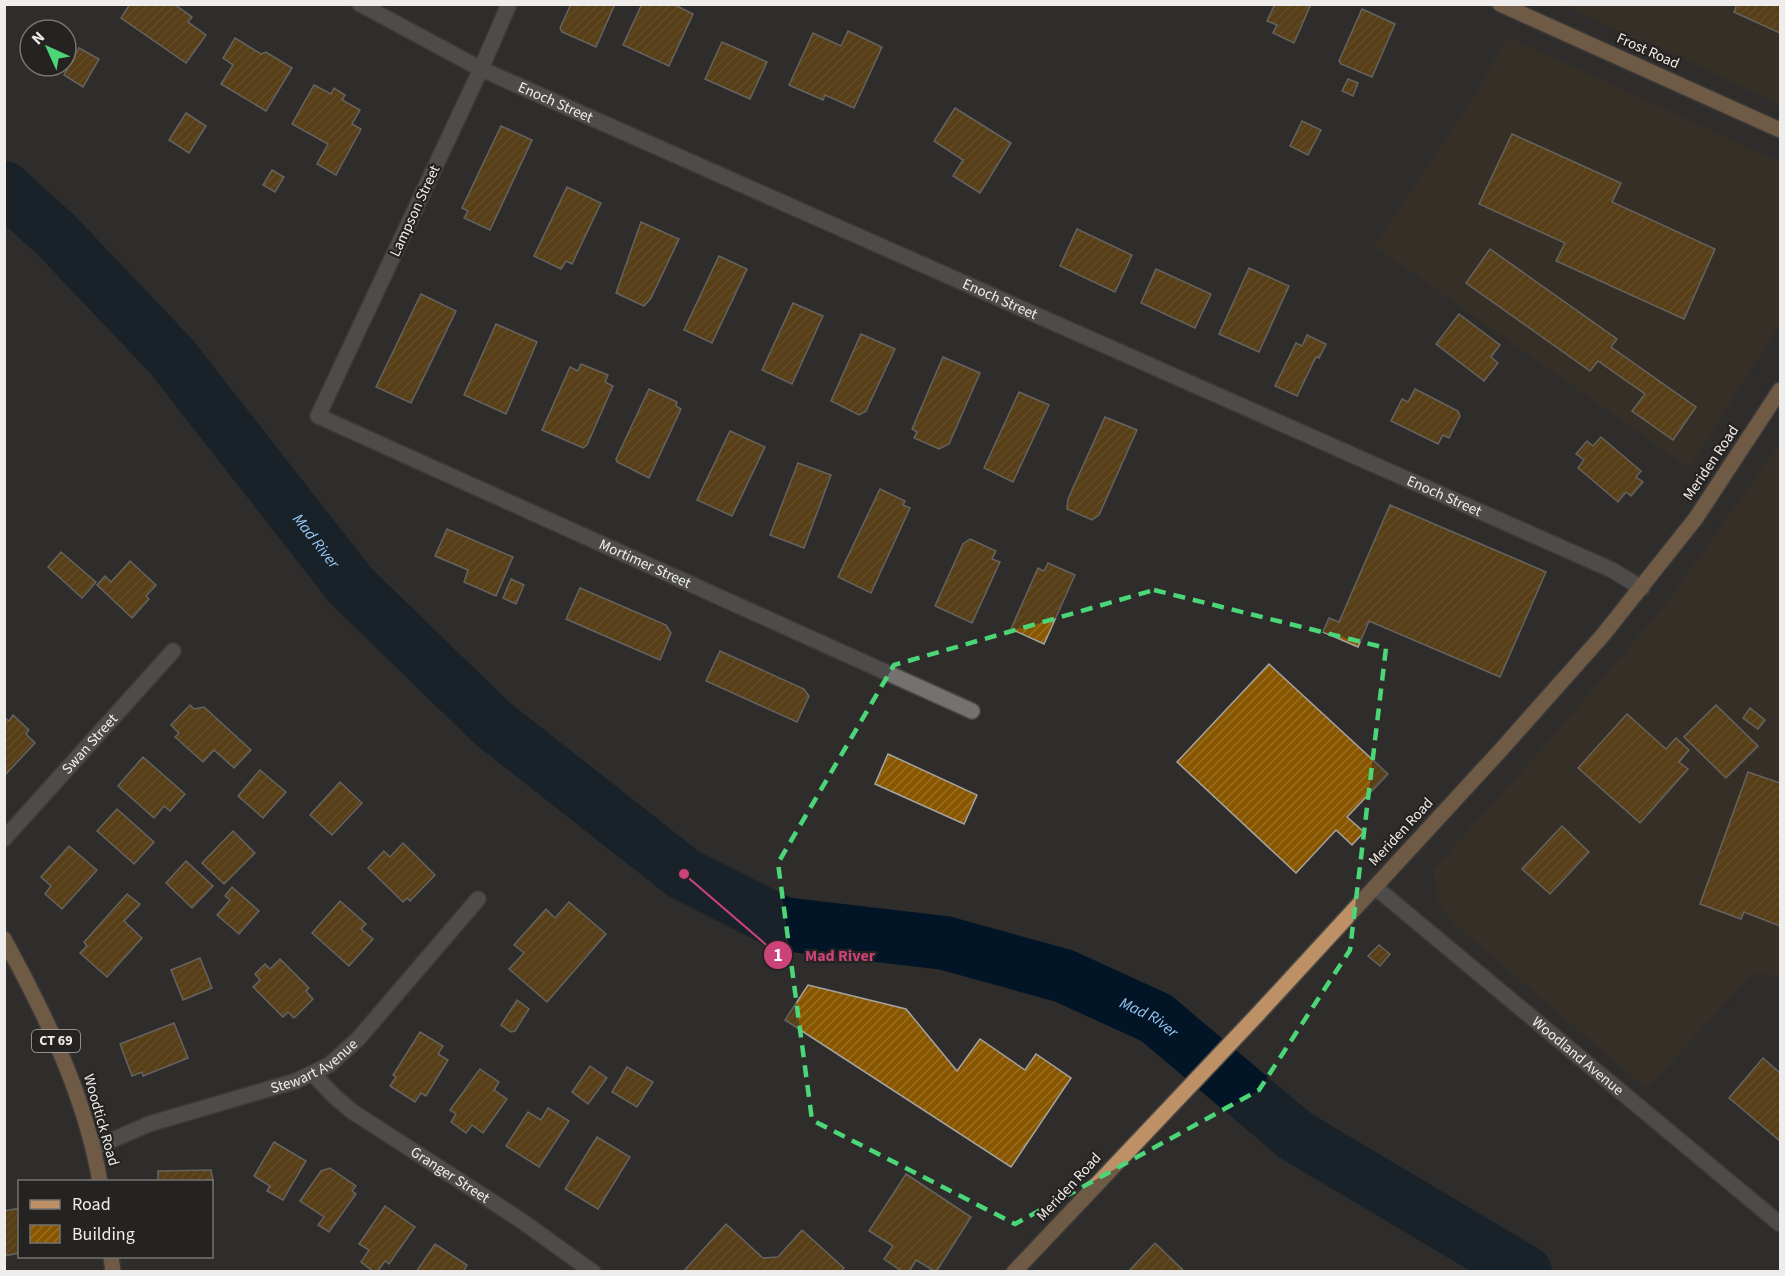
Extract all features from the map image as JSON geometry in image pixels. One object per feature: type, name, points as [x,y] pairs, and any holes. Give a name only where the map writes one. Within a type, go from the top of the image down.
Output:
[{"type":"main road","name":"Frost Road","points":[[1500,4],[1780,130]]},
{"type":"main road","name":"Meriden Road","points":[[1014,1272],[1231,1042],[1499,752],[1642,588],[1702,510],[1780,390]]},
{"type":"main road","name":"Woodtick Road","points":[[4,939],[57,1045],[86,1119],[100,1180]]},
{"type":"street","name":"Enoch Street","points":[[360,4],[481,69],[1601,565],[1642,588]]},
{"type":"street","name":"Lampson Street","points":[[318,416],[481,69],[509,4]]},
{"type":"street","name":"Mortimer Street","points":[[318,416],[972,711]]},
{"type":"street","name":"Swan Street","points":[[4,838],[173,651]]},
{"type":"street","name":"Woodland Avenue","points":[[1375,887],[1780,1224]]},
{"type":"street","name":"Stewart Avenue","points":[[94,1148],[149,1124],[296,1081],[329,1065],[358,1039],[478,899]]},
{"type":"street","name":"Granger Street","points":[[313,1074],[353,1112],[519,1219],[593,1272]]},
{"type":"highlighted area","points":[[1154,590],[1386,648],[1350,950],[1259,1090],[1015,1224],[812,1120],[778,863],[894,665]]},
{"type":"shaded area","points":[[1563,5],[1780,5],[1780,105],[1645,40],[1636,39]]},
{"type":"shaded area","points":[[1508,37],[1780,162],[1780,324],[1689,468],[1375,246],[1472,99]]},
{"type":"shaded area","points":[[1780,443],[1780,978],[1754,972],[1651,1084],[1645,1087],[1456,925],[1440,907],[1433,870],[1533,759],[1666,604]]},
{"type":"building","points":[[130,4],[174,4],[192,17],[188,22],[206,35],[186,63],[121,18]]},
{"type":"building","points":[[571,4],[615,4],[596,47],[562,32],[560,28]]},
{"type":"building","points":[[642,4],[673,4],[693,14],[669,66],[623,45]]},
{"type":"building","points":[[1275,4],[1311,4],[1294,43],[1273,33],[1277,25],[1267,21]]},
{"type":"building","points":[[1737,4],[1780,4],[1780,33],[1734,12]]},
{"type":"building","points":[[1362,9],[1395,24],[1372,77],[1341,64],[1339,61]]},
{"type":"building","points":[[848,31],[882,47],[854,108],[825,95],[823,100],[789,85],[813,33],[841,46]]},
{"type":"building","points":[[235,38],[261,54],[266,52],[292,68],[266,111],[221,84],[233,65],[223,58]]},
{"type":"building","points":[[722,42],[767,62],[750,99],[705,79]]},
{"type":"building","points":[[79,48],[99,59],[83,87],[69,78],[78,78]]},
{"type":"building","points":[[1348,79],[1358,83],[1353,96],[1342,91]]},
{"type":"building","points":[[314,85],[331,94],[334,88],[345,95],[342,100],[360,110],[352,124],[361,129],[336,175],[317,164],[328,144],[292,124]]},
{"type":"building","points":[[955,108],[1011,143],[980,193],[953,176],[963,160],[934,141]]},
{"type":"building","points":[[186,113],[206,126],[189,153],[169,140]]},
{"type":"building","points":[[1302,121],[1321,130],[1308,155],[1290,146]]},
{"type":"building","points":[[501,126],[532,140],[490,230],[464,218],[468,211],[462,208]]},
{"type":"building","points":[[1512,134],[1621,183],[1612,202],[1715,249],[1684,319],[1556,261],[1565,243],[1479,204]]},
{"type":"building","points":[[272,170],[284,177],[275,192],[263,185]]},
{"type":"building","points":[[567,187],[601,203],[572,264],[566,261],[561,269],[534,256]]},
{"type":"building","points":[[641,222],[679,239],[651,298],[644,306],[616,293]]},
{"type":"building","points":[[1077,229],[1132,255],[1115,292],[1060,266]]},
{"type":"building","points":[[1490,249],[1617,339],[1611,347],[1696,407],[1673,440],[1632,411],[1645,394],[1598,361],[1590,371],[1466,283]]},
{"type":"building","points":[[719,256],[747,269],[712,343],[684,330]]},
{"type":"building","points":[[1249,268],[1289,286],[1259,352],[1219,334]]},
{"type":"building","points":[[1156,269],[1211,294],[1195,328],[1141,303]]},
{"type":"building","points":[[421,294],[456,311],[411,403],[376,387]]},
{"type":"building","points":[[793,303],[823,316],[792,384],[762,370]]},
{"type":"building","points":[[1459,314],[1500,345],[1491,357],[1498,363],[1484,381],[1436,344]]},
{"type":"building","points":[[496,324],[537,342],[506,414],[464,395]]},
{"type":"building","points":[[861,334],[895,349],[866,411],[859,415],[831,401]]},
{"type":"building","points":[[1307,335],[1326,344],[1319,358],[1316,357],[1297,396],[1275,386],[1296,343],[1302,346]]},
{"type":"building","points":[[943,357],[980,373],[949,444],[939,449],[914,438],[917,432],[912,429]]},
{"type":"building","points":[[581,364],[608,375],[605,382],[613,386],[587,445],[583,448],[542,430],[570,367],[578,371]]},
{"type":"building","points":[[649,389],[677,402],[676,406],[681,409],[649,478],[617,462],[616,459]]},
{"type":"building","points":[[1415,389],[1458,411],[1460,416],[1449,438],[1443,435],[1438,444],[1391,421],[1402,399],[1408,402]]},
{"type":"building","points":[[1019,392],[1049,405],[1013,482],[984,468]]},
{"type":"building","points":[[1105,417],[1137,430],[1099,515],[1092,520],[1067,509],[1068,499]]},
{"type":"building","points":[[730,431],[765,447],[732,516],[697,500]]},
{"type":"building","points":[[1601,437],[1641,471],[1636,477],[1643,482],[1631,496],[1626,492],[1618,502],[1578,468],[1584,460],[1576,454],[1587,441],[1593,446]]},
{"type":"building","points":[[798,463],[831,475],[804,548],[770,535]]},
{"type":"building","points":[[880,489],[905,501],[903,505],[910,508],[871,593],[838,577]]},
{"type":"building","points":[[1390,505],[1546,572],[1500,677],[1369,621],[1358,647],[1323,632],[1329,618],[1339,622]]},
{"type":"building","points":[[447,529],[513,557],[496,596],[464,582],[468,570],[435,556]]},
{"type":"building","points":[[970,539],[996,551],[992,559],[1000,562],[972,623],[935,606],[963,544]]},
{"type":"building","points":[[61,552],[96,582],[82,598],[48,567]]},
{"type":"building","points":[[130,561],[156,585],[146,596],[149,599],[132,618],[97,585],[105,576],[111,582]]},
{"type":"building","points":[[1048,563],[1075,575],[1044,644],[1011,629],[1038,568],[1044,571]]},
{"type":"building","points":[[511,579],[524,585],[516,604],[503,598]]},
{"type":"building","points":[[580,588],[666,625],[671,633],[660,660],[566,619]]},
{"type":"building","points":[[720,651],[804,689],[809,696],[797,722],[706,681]]},
{"type":"building","points":[[1269,664],[1388,774],[1347,817],[1364,832],[1352,845],[1336,830],[1296,873],[1177,762]]},
{"type":"building","points":[[190,705],[194,709],[204,707],[251,750],[234,768],[214,750],[203,762],[175,737],[179,733],[171,725]]},
{"type":"building","points":[[1716,705],[1758,746],[1726,778],[1684,737]]},
{"type":"building","points":[[1750,708],[1765,720],[1758,729],[1743,718]]},
{"type":"building","points":[[1627,714],[1666,749],[1676,738],[1689,750],[1679,762],[1688,769],[1640,823],[1578,768]]},
{"type":"building","points":[[13,715],[29,730],[26,734],[35,743],[4,776],[4,717],[9,721]]},
{"type":"building","points":[[888,754],[977,795],[964,824],[875,784]]},
{"type":"building","points":[[143,757],[185,794],[170,811],[164,806],[154,818],[118,786]]},
{"type":"building","points":[[260,770],[286,792],[263,818],[238,796]]},
{"type":"building","points":[[1748,772],[1780,783],[1780,926],[1744,912],[1741,919],[1700,904]]},
{"type":"building","points":[[340,782],[362,803],[332,835],[310,815]]},
{"type":"building","points":[[117,809],[154,842],[134,864],[97,831]]},
{"type":"building","points":[[1562,826],[1589,852],[1550,894],[1522,869]]},
{"type":"building","points":[[233,831],[255,853],[224,884],[202,863]]},
{"type":"building","points":[[403,843],[435,875],[410,901],[407,898],[403,902],[368,868],[384,851],[390,857]]},
{"type":"building","points":[[69,846],[97,870],[62,909],[45,894],[51,886],[41,877]]},
{"type":"building","points":[[186,861],[213,886],[192,908],[166,883]]},
{"type":"building","points":[[232,887],[259,911],[239,934],[217,915],[230,900],[225,896]]},
{"type":"building","points":[[127,894],[140,904],[124,921],[142,938],[107,977],[80,953],[87,946],[84,942]]},
{"type":"building","points":[[340,901],[366,924],[361,929],[373,939],[349,966],[312,933]]},
{"type":"building","points":[[569,902],[606,934],[547,1002],[509,969],[524,953],[514,945],[546,909],[555,918]]},
{"type":"building","points":[[1379,945],[1390,954],[1380,966],[1368,956]]},
{"type":"building","points":[[200,958],[212,988],[183,1000],[171,970]]},
{"type":"building","points":[[280,959],[309,988],[306,991],[313,999],[294,1018],[288,1012],[283,1017],[253,987],[260,980],[255,974],[265,964],[270,969]]},
{"type":"building","points":[[808,985],[906,1009],[957,1071],[980,1039],[1025,1070],[1036,1054],[1071,1078],[1011,1167],[785,1020]]},
{"type":"building","points":[[517,1000],[529,1009],[515,1031],[511,1032],[501,1025]]},
{"type":"building","points":[[174,1023],[188,1058],[143,1076],[142,1072],[132,1076],[120,1044]]},
{"type":"building","points":[[420,1032],[443,1046],[438,1054],[448,1060],[426,1096],[421,1093],[415,1102],[390,1086],[396,1077],[393,1075]]},
{"type":"building","points":[[1763,1058],[1780,1073],[1780,1141],[1729,1098]]},
{"type":"building","points":[[590,1066],[607,1078],[588,1104],[572,1092]]},
{"type":"building","points":[[627,1067],[653,1082],[637,1107],[612,1092]]},
{"type":"building","points":[[480,1069],[499,1082],[494,1090],[507,1099],[483,1133],[472,1125],[466,1133],[451,1122],[456,1114],[450,1110]]},
{"type":"building","points":[[548,1108],[569,1121],[539,1167],[506,1146],[528,1112],[541,1120]]},
{"type":"building","points":[[597,1137],[630,1157],[598,1209],[565,1189]]},
{"type":"building","points":[[274,1142],[306,1161],[283,1200],[267,1191],[270,1186],[254,1176]]},
{"type":"building","points":[[330,1168],[356,1186],[352,1191],[356,1194],[329,1232],[318,1225],[324,1217],[300,1201],[321,1171]]},
{"type":"building","points":[[211,1170],[213,1180],[158,1180],[158,1171]]},
{"type":"building","points":[[906,1174],[971,1217],[936,1272],[916,1260],[909,1272],[903,1272],[884,1259],[893,1246],[869,1231]]},
{"type":"building","points":[[385,1206],[415,1227],[389,1264],[385,1261],[377,1272],[374,1272],[361,1262],[369,1250],[359,1244]]},
{"type":"building","points":[[18,1208],[18,1253],[4,1256],[4,1211]]},
{"type":"building","points":[[726,1224],[763,1258],[778,1257],[802,1230],[844,1268],[840,1272],[683,1272]]},
{"type":"building","points":[[1155,1243],[1185,1272],[1128,1272]]},
{"type":"building","points":[[435,1244],[467,1265],[463,1272],[416,1272]]},
{"type":"waterway","name":"Mad River","points":[[4,188],[56,235],[171,356],[351,586],[492,723],[684,874],[783,924],[945,943],[1064,976],[1156,1018],[1296,1136],[1525,1272]]},
{"type":"place","name":"Mad River","points":[[684,874]]}]
